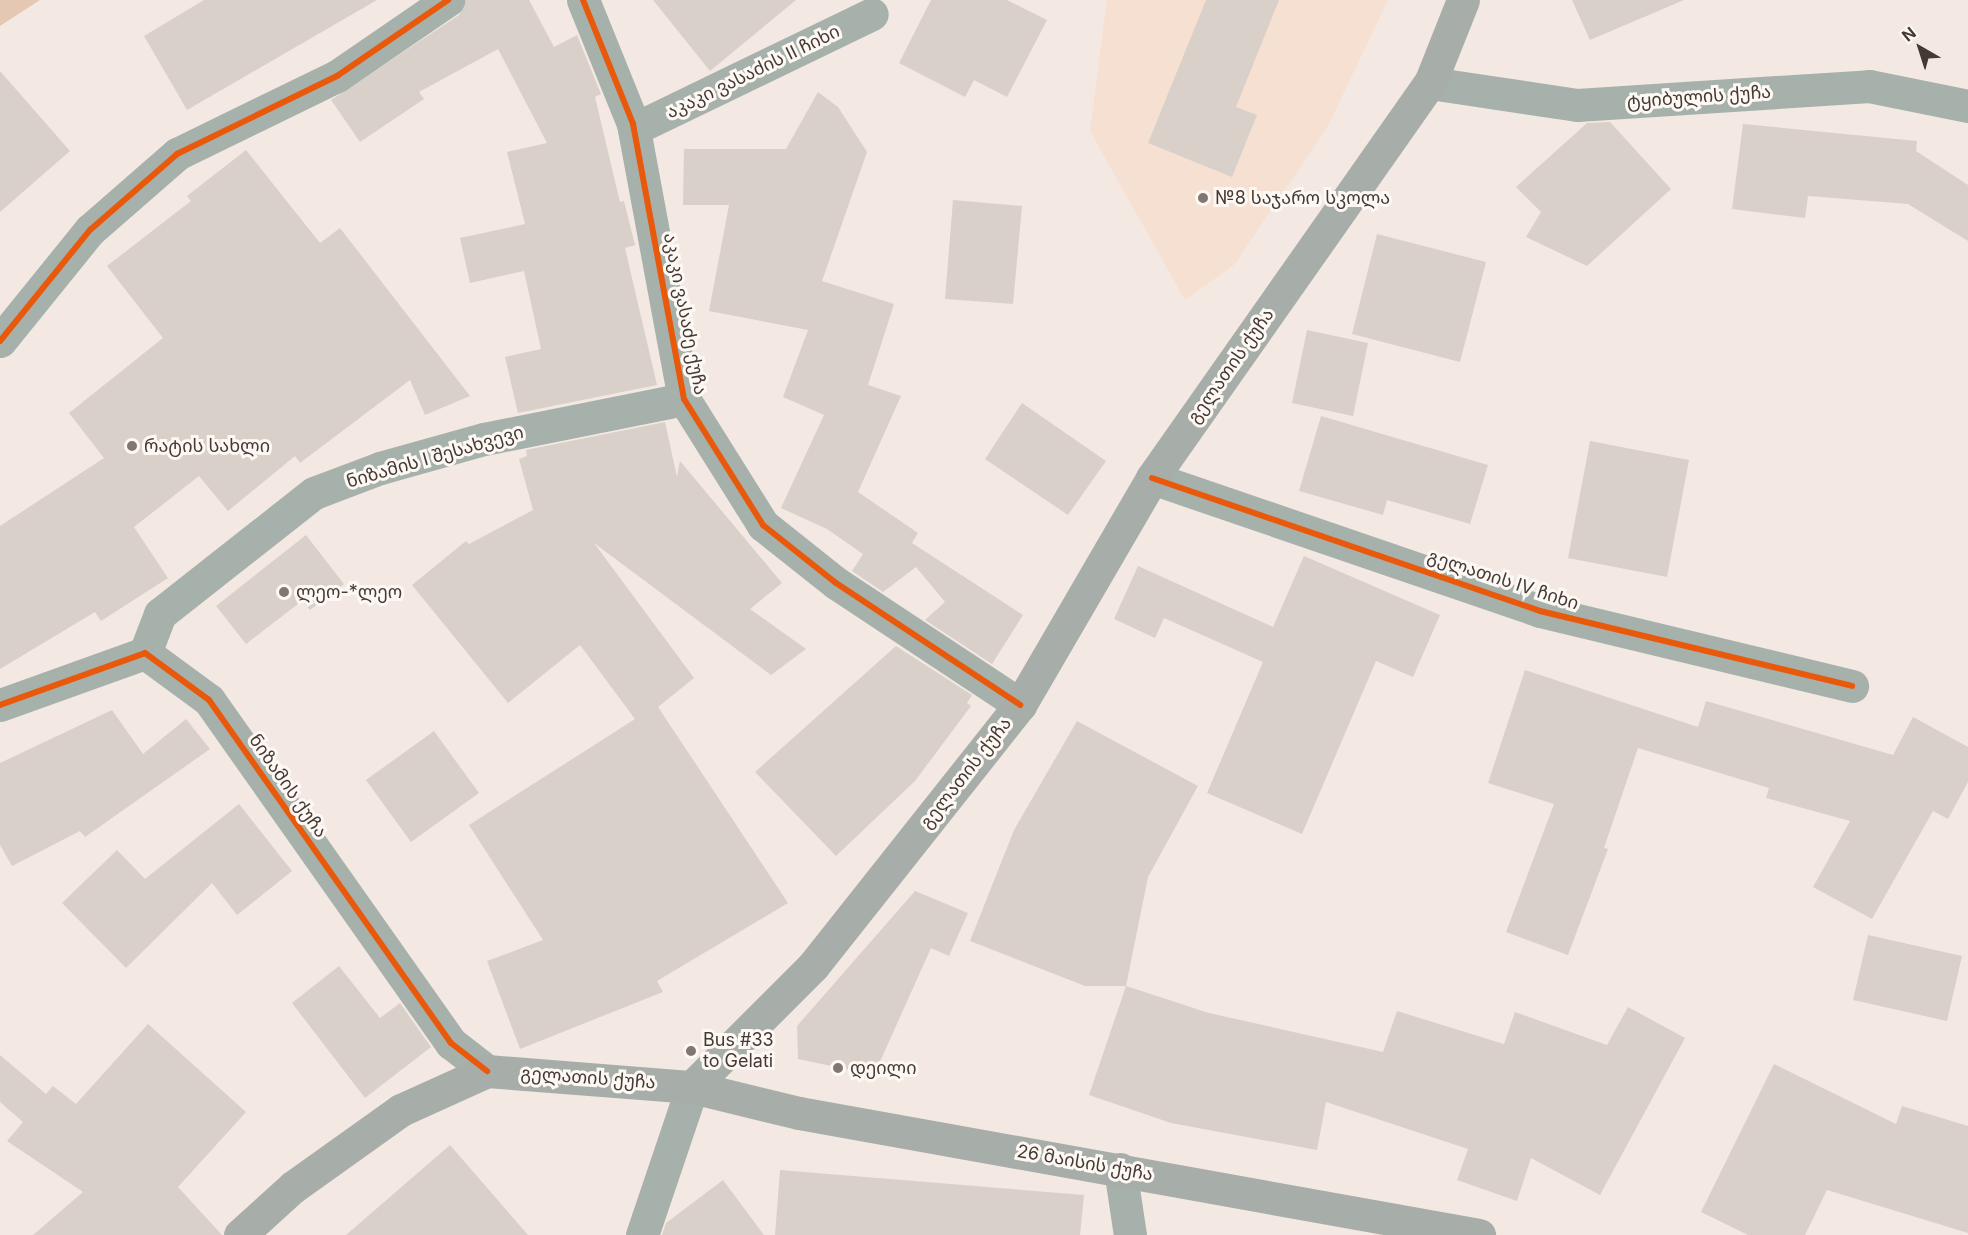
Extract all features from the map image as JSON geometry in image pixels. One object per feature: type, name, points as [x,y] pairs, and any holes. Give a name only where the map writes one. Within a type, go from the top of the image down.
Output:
[{"type":"main road","name":"გელათის ქუჩა","points":[[240,1235],[293,1187],[401,1110],[487,1071],[692,1087],[813,966],[1020,705],[1152,478],[1430,83],[1462,0]]},
{"type":"main road","name":"26 მაისის ქუჩა","points":[[692,1087],[799,1113],[1479,1235]]},
{"type":"street","points":[[0,341],[90,230],[177,154],[337,76],[448,0]]},
{"type":"street","name":"აკაკი ვასაძე ქუჩა","points":[[583,0],[634,129],[684,399],[763,525],[836,583],[1020,705]]},
{"type":"street","name":"აკაკი ვასაძის II ჩიხი","points":[[634,129],[872,14]]},
{"type":"street","name":"ტყიბულის ქუჩა","points":[[1430,83],[1577,105],[1869,86],[1968,106]]},
{"type":"street","name":"ნიზამის I შესახვევი","points":[[145,653],[160,614],[314,493],[380,468],[484,439],[684,399]]},
{"type":"street","name":"გელათის IV ჩიხი","points":[[1152,478],[1540,611],[1852,686]]},
{"type":"street","points":[[0,705],[145,653]]},
{"type":"street","name":"ნიზამის ქუჩა","points":[[145,653],[209,700],[451,1043],[487,1071]]},
{"type":"street","points":[[642,1235],[692,1087]]},
{"type":"street","points":[[1120,1169],[1130,1235]]},
{"type":"shaded area","points":[[0,0],[40,0],[0,26]]},
{"type":"shaded area","name":"№8 საჯარო სკოლა","points":[[1107,0],[1388,0],[1328,126],[1234,265],[1185,300],[1090,131]]},
{"type":"building","points":[[204,0],[377,0],[187,110],[144,36]]},
{"type":"building","points":[[466,0],[529,0],[554,47],[577,35],[601,94],[595,97],[620,202],[624,201],[635,245],[625,248],[657,385],[518,413],[505,357],[541,349],[524,271],[470,283],[460,238],[525,224],[507,152],[547,143],[498,49],[419,92],[424,99],[360,142],[331,100],[459,15]]},
{"type":"building","points":[[653,0],[796,0],[710,71]]},
{"type":"building","points":[[931,0],[1007,0],[1047,20],[1007,97],[974,80],[965,97],[899,63]]},
{"type":"building","points":[[1206,0],[1279,0],[1236,107],[1257,115],[1232,177],[1148,143]]},
{"type":"building","points":[[1572,0],[1684,0],[1590,40]]},
{"type":"building","points":[[0,71],[70,151],[0,212]]},
{"type":"building","points":[[818,92],[838,107],[867,152],[822,281],[894,304],[868,385],[901,396],[858,492],[918,533],[912,543],[1023,615],[992,664],[925,620],[945,602],[916,567],[883,592],[852,571],[863,554],[827,529],[781,508],[824,415],[783,397],[808,330],[709,311],[729,205],[683,205],[684,149],[786,149]]},
{"type":"building","points":[[1610,122],[1671,189],[1587,266],[1526,237],[1541,212],[1516,187],[1587,123]]},
{"type":"building","points":[[1743,124],[1917,141],[1916,151],[1968,185],[1968,241],[1908,204],[1808,196],[1805,218],[1732,209]]},
{"type":"building","points":[[246,150],[320,243],[340,228],[470,396],[425,415],[410,380],[300,463],[295,456],[228,511],[199,476],[134,527],[168,578],[101,621],[95,612],[0,669],[0,526],[104,458],[69,413],[163,338],[107,266],[191,201],[187,196]]},
{"type":"building","points":[[953,200],[1022,206],[1013,304],[945,299]]},
{"type":"building","points":[[1377,234],[1486,262],[1460,362],[1352,334]]},
{"type":"building","points":[[1307,330],[1368,343],[1353,416],[1292,403]]},
{"type":"building","points":[[1022,403],[1106,461],[1068,515],[985,459]]},
{"type":"building","points":[[1321,416],[1488,465],[1470,524],[1387,500],[1383,515],[1299,491]]},
{"type":"building","points":[[665,422],[677,477],[680,461],[782,583],[750,609],[806,649],[771,675],[594,543],[694,678],[658,707],[788,903],[657,981],[663,992],[520,1049],[487,961],[543,940],[469,825],[635,719],[580,645],[508,703],[412,585],[466,541],[469,544],[533,510],[519,459],[527,456],[526,450]]},
{"type":"building","points":[[1590,441],[1689,460],[1667,577],[1568,558]]},
{"type":"building","name":"ლეო-*ლეო","points":[[306,535],[344,584],[310,610],[302,601],[246,644],[216,606]]},
{"type":"building","points":[[1304,556],[1440,615],[1413,677],[1376,661],[1302,834],[1207,793],[1263,662],[1164,618],[1155,638],[1114,619],[1138,566],[1273,627]]},
{"type":"building","points":[[896,646],[972,695],[967,703],[971,706],[915,781],[836,856],[755,772]]},
{"type":"building","points":[[1525,670],[1698,727],[1706,701],[1893,755],[1913,717],[1968,747],[1968,782],[1948,819],[1933,811],[1872,919],[1813,887],[1850,821],[1766,798],[1769,788],[1638,748],[1604,848],[1608,849],[1568,955],[1506,932],[1554,804],[1488,783]]},
{"type":"building","points":[[112,710],[143,754],[186,719],[210,749],[85,837],[80,831],[12,866],[0,845],[0,763]]},
{"type":"building","points":[[1077,721],[1198,786],[1148,877],[1126,986],[1085,986],[970,941],[1014,830]]},
{"type":"building","points":[[434,731],[479,793],[411,842],[366,780]]},
{"type":"building","points":[[239,804],[292,871],[237,915],[212,883],[126,968],[62,903],[117,850],[145,879]]},
{"type":"building","points":[[915,891],[968,913],[949,956],[931,948],[874,1075],[798,1059],[797,1026]]},
{"type":"building","points":[[1868,935],[1962,956],[1947,1021],[1853,1000]]},
{"type":"building","points":[[339,966],[380,1018],[400,1003],[431,1047],[365,1098],[292,1003]]},
{"type":"building","points":[[1126,986],[1209,1013],[1383,1052],[1397,1011],[1504,1044],[1515,1012],[1607,1045],[1628,1007],[1685,1038],[1600,1195],[1531,1158],[1517,1201],[1457,1180],[1468,1149],[1326,1102],[1317,1150],[1171,1123],[1089,1095]]},
{"type":"building","points":[[148,1024],[246,1112],[178,1187],[222,1235],[33,1235],[83,1192],[7,1141],[23,1122],[0,1102],[0,1055],[46,1094],[53,1086],[76,1104]]},
{"type":"building","points":[[1774,1064],[1896,1124],[1902,1106],[1968,1126],[1968,1233],[1827,1190],[1805,1235],[1748,1235],[1701,1212]]},
{"type":"building","points":[[450,1145],[528,1235],[346,1235]]},
{"type":"building","points":[[780,1170],[1084,1195],[1080,1235],[775,1235]]},
{"type":"building","points":[[723,1180],[764,1235],[662,1235],[666,1223]]},
{"type":"cycle path","points":[[0,341],[90,230],[177,154],[337,76],[448,0]]},
{"type":"cycle path","points":[[583,0],[633,124],[684,399],[763,525],[836,583],[1020,705]]},
{"type":"cycle path","points":[[1152,478],[1540,611],[1852,686]]},
{"type":"cycle path","points":[[0,705],[145,653],[209,700],[451,1043],[487,1071]]},
{"type":"place","name":"№8 საჯარო სკოლა","points":[[1203,198]]},
{"type":"place","name":"რატის სახლი","points":[[132,446]]},
{"type":"place","name":"ლეო-*ლეო","points":[[284,592]]},
{"type":"place","name":"Bus #33 to Gelati","points":[[691,1051]]},
{"type":"place","name":"დეილი","points":[[838,1068]]}]
